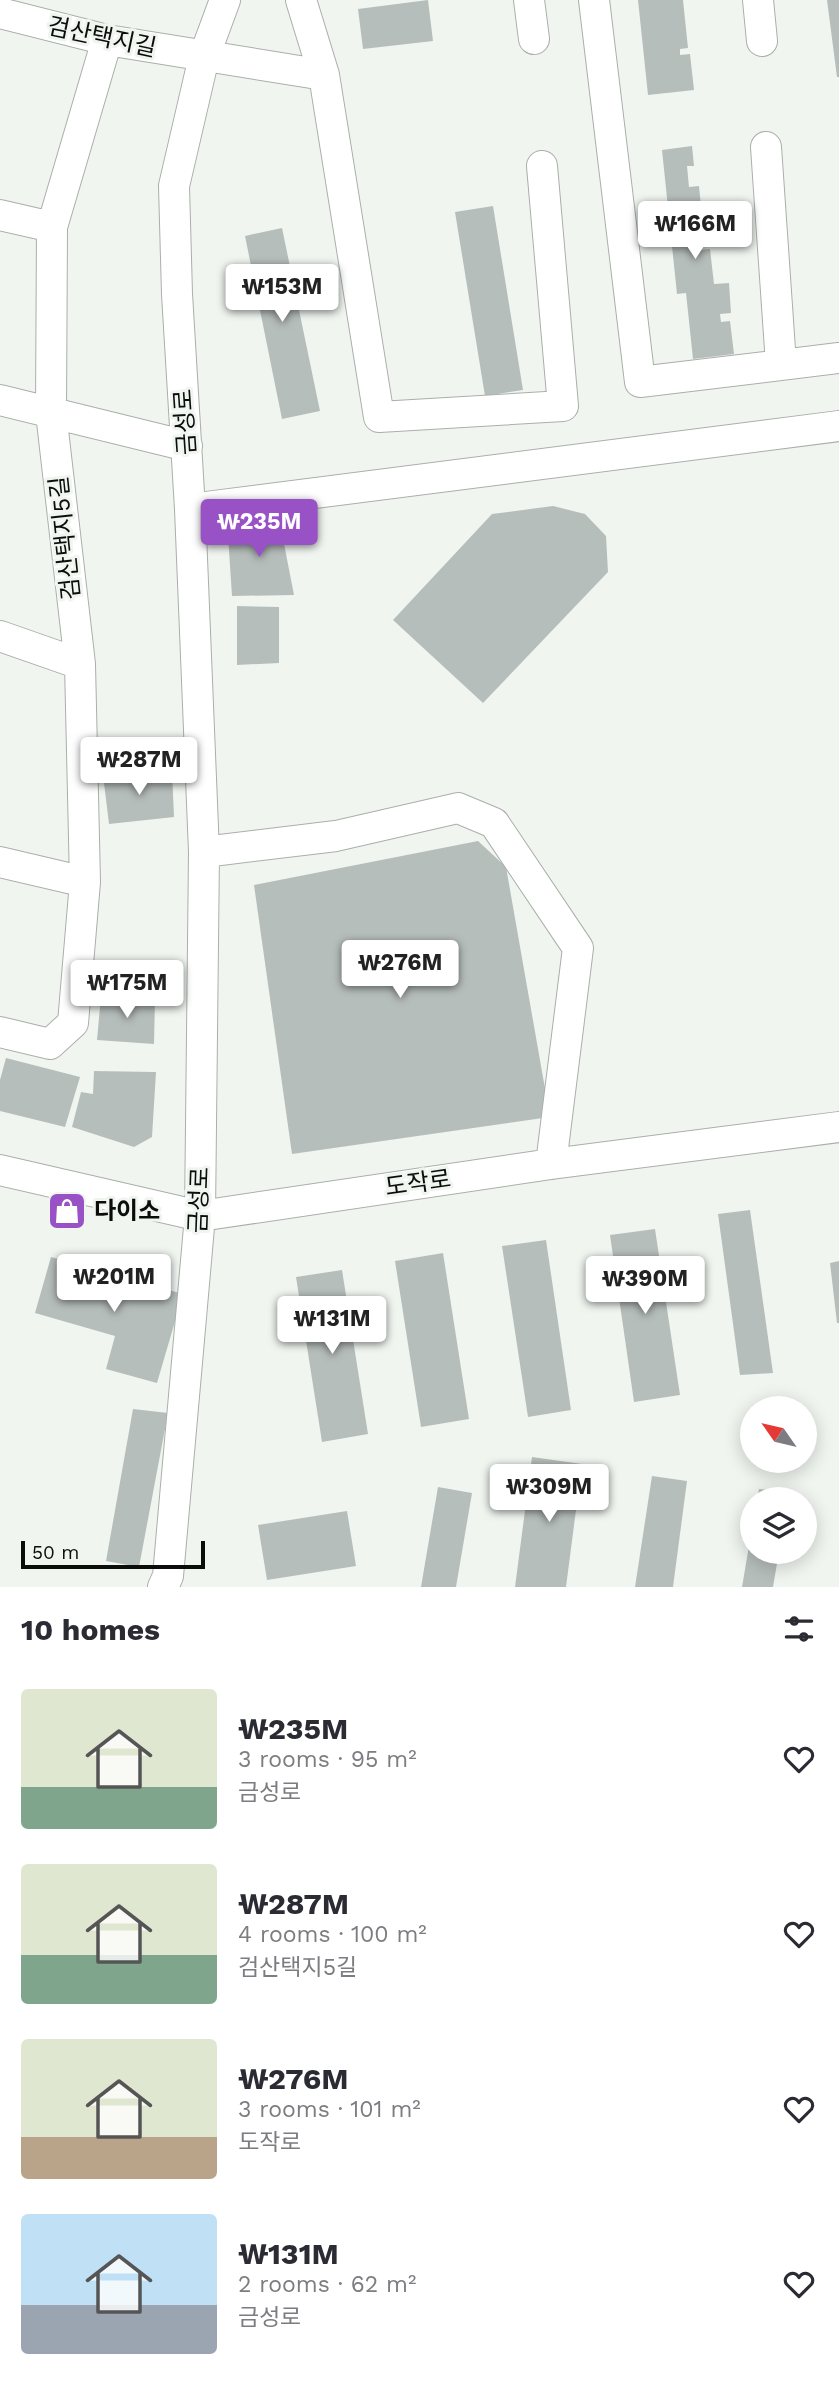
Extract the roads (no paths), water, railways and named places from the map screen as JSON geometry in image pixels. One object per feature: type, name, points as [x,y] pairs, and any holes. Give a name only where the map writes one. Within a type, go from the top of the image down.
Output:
[{"type":"street","name":"금성로","points":[[172,1583],[200,1216],[204,852],[174,186],[204,57],[225,0]]},
{"type":"street","points":[[301,0],[324,75],[379,418],[563,407],[542,166]]},
{"type":"street","points":[[529,0],[534,39]]},
{"type":"street","points":[[594,0],[640,382],[839,358]]},
{"type":"street","points":[[758,0],[762,41]]},
{"type":"street","name":"검산택지길","points":[[0,13],[107,40],[324,75]]},
{"type":"street","name":"검산택지5길","points":[[0,1031],[50,1044],[73,1023],[85,881],[80,664],[51,413],[52,227],[107,40]]},
{"type":"street","points":[[766,147],[781,363]]},
{"type":"street","points":[[0,215],[52,227]]},
{"type":"street","points":[[0,400],[187,446]]},
{"type":"street","points":[[190,509],[839,426]]},
{"type":"street","points":[[0,635],[80,664]]},
{"type":"street","points":[[204,852],[336,836],[458,807],[494,823],[578,948],[551,1164]]},
{"type":"street","points":[[0,862],[85,881]]},
{"type":"street","name":"도작로","points":[[0,1170],[200,1216],[551,1164],[839,1127]]},
{"type":"place","name":"다이소","points":[[67,1211]]}]
